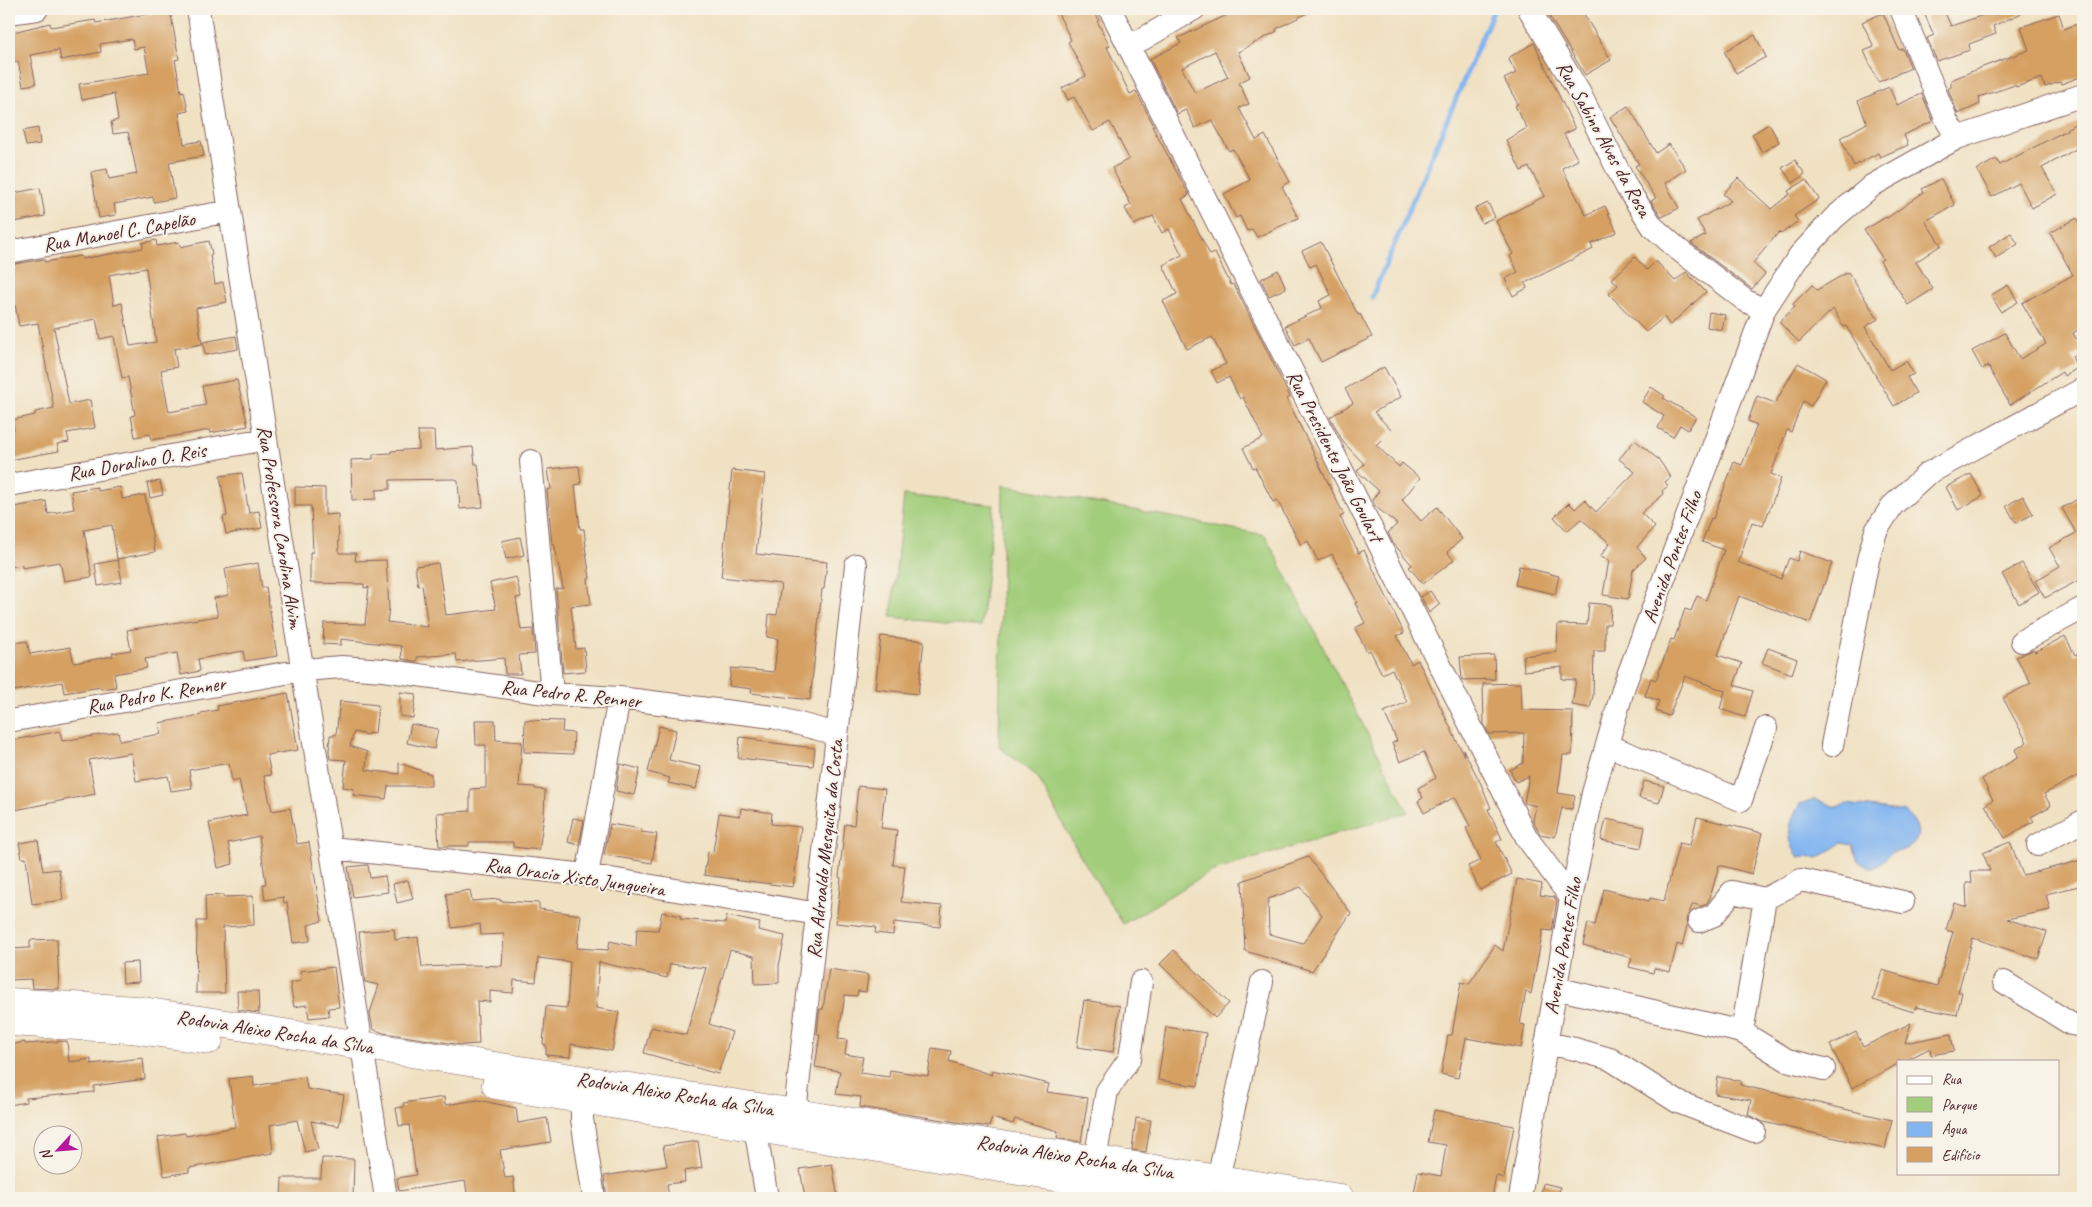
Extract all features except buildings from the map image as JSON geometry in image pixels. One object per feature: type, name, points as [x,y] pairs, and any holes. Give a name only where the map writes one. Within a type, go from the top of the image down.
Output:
[{"type":"main road","name":"Rodovia Aleixo Rocha da Silva","points":[[9,1002],[136,1010],[582,1099],[756,1117]]},
{"type":"main road","name":"Rodovia Aleixo Rocha da Silva","points":[[9,1022],[131,1029],[362,1054],[794,1123],[1183,1198]]},
{"type":"main road","name":"Rodovia Aleixo Rocha da Silva","points":[[794,1123],[1095,1160],[1207,1184],[1340,1198]]},
{"type":"street","points":[[9,14],[37,9]]},
{"type":"street","name":"Rua Professora Carolina Alvim","points":[[198,9],[386,1198]]},
{"type":"street","name":"Rua Presidente João Goulart","points":[[1110,9],[1528,838],[1571,898]]},
{"type":"street","points":[[1129,47],[1194,9]]},
{"type":"street","name":"Rua Sabino Alves da Rosa","points":[[1529,9],[1579,92],[1626,188],[1653,227],[1679,250],[1738,295],[1764,310]]},
{"type":"street","points":[[1901,9],[1947,121],[1957,138]]},
{"type":"street","name":"Avenida Pontes Filho","points":[[1520,1198],[1571,898],[1593,793],[1624,686],[1764,310],[1799,256],[1834,218],[1873,185],[1957,138],[2083,96]]},
{"type":"street","name":"Rua Manoel C. Capelão","points":[[9,252],[230,211]]},
{"type":"street","points":[[1832,745],[1860,597],[1876,531],[1892,506],[1927,474],[2083,389]]},
{"type":"street","name":"Rua Doralino O. Reis","points":[[9,484],[266,439]]},
{"type":"street","points":[[531,461],[552,694]]},
{"type":"street","name":"Rua Adroaldo Mesquita da Costa","points":[[794,1123],[856,565]]},
{"type":"street","points":[[2022,641],[2083,608]]},
{"type":"street","name":"Rua Pedro R. Renner","points":[[302,670],[342,668],[383,670],[552,694],[619,698],[773,717],[837,734]]},
{"type":"street","name":"Rua Pedro K. Renner","points":[[9,721],[302,670]]},
{"type":"street","points":[[588,875],[619,698]]},
{"type":"street","points":[[1607,745],[1741,800],[1766,728]]},
{"type":"street","points":[[2038,845],[2083,821]]},
{"type":"street","name":"Rua Oracio Xisto Junqueira","points":[[331,848],[588,875],[818,914]]},
{"type":"street","points":[[1699,921],[1714,915],[1732,892],[1765,899],[1801,880],[1903,902]]},
{"type":"street","points":[[1742,1032],[1765,899]]},
{"type":"street","points":[[1095,1160],[1108,1091],[1130,1058],[1141,982]]},
{"type":"street","points":[[1207,1184],[1262,982]]},
{"type":"street","points":[[2004,982],[2071,1024],[2083,1026]]},
{"type":"street","points":[[1555,988],[1742,1032],[1787,1060],[1824,1069]]},
{"type":"street","points":[[1546,1043],[1575,1048],[1610,1059],[1678,1102],[1754,1131]]},
{"type":"street","points":[[582,1099],[582,1119],[594,1198]]},
{"type":"street","points":[[756,1117],[767,1198]]},
{"type":"green space","points":[[1003,485],[1265,535],[1408,812],[1210,872],[1123,924],[1077,850],[1037,776],[999,747]]},
{"type":"green space","points":[[904,495],[994,505],[981,627],[891,617]]},
{"type":"water","points":[[1814,799],[1836,807],[1847,804],[1905,812],[1916,825],[1917,838],[1909,848],[1892,852],[1878,865],[1869,868],[1858,861],[1853,845],[1842,843],[1818,858],[1799,857],[1791,843],[1791,824],[1800,804]]},
{"type":"waterway","points":[[1372,297],[1494,9]]}]
